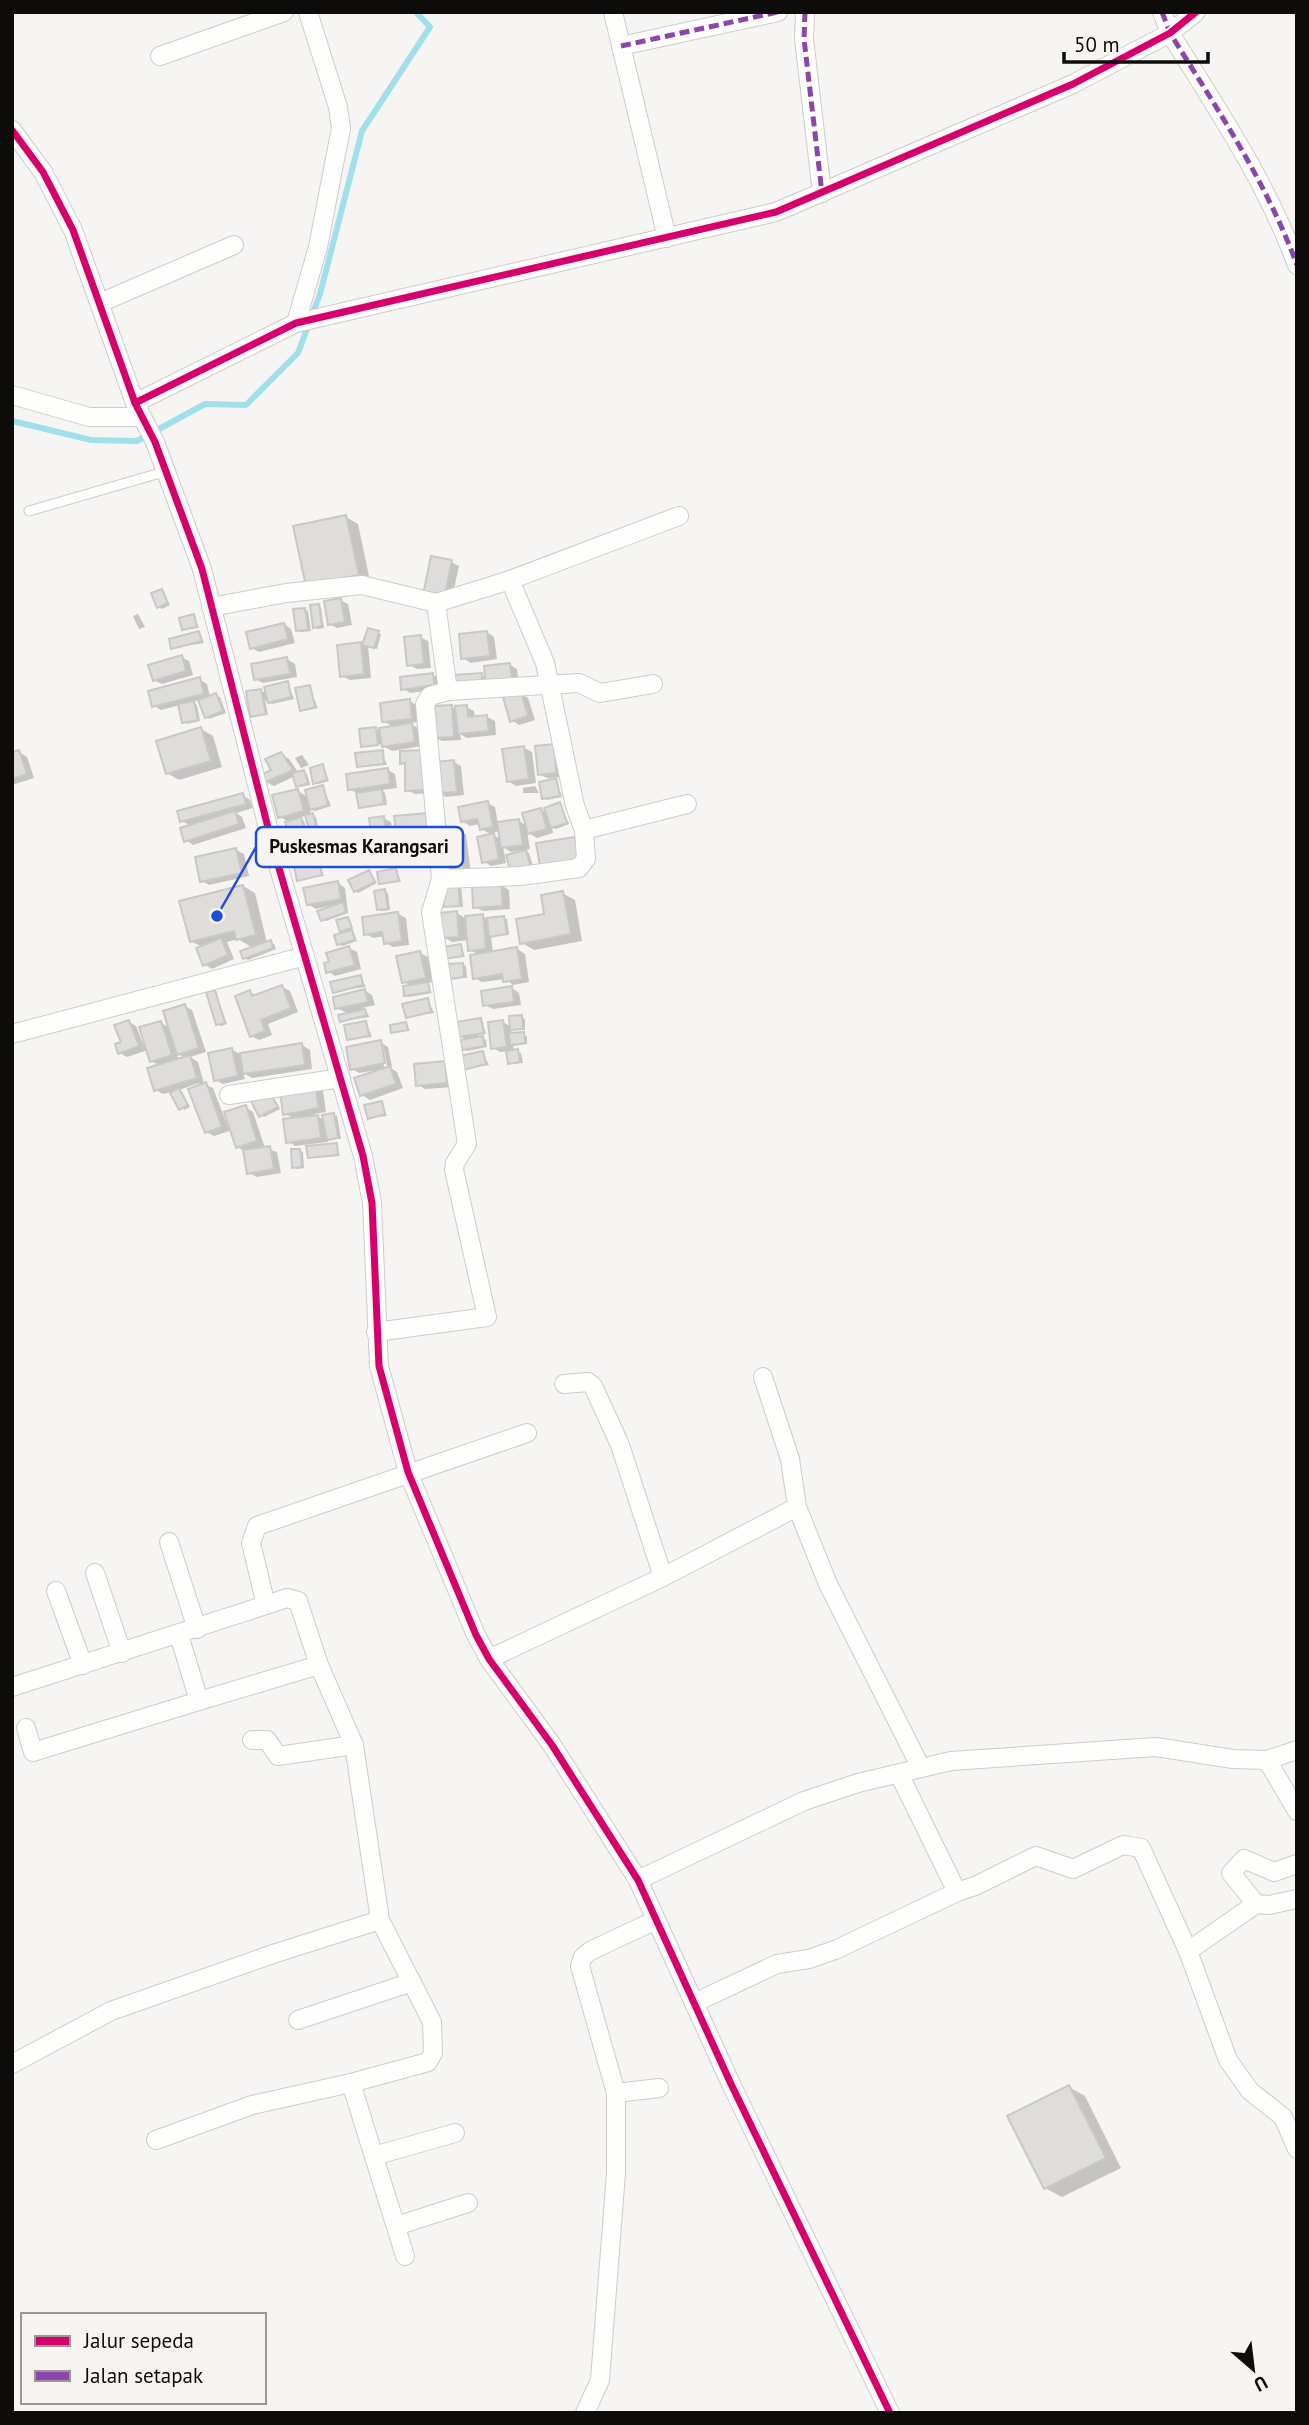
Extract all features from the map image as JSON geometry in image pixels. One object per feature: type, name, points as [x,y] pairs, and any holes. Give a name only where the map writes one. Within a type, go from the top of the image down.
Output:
[{"type":"street","points":[[160,56],[284,12]]},
{"type":"street","points":[[297,323],[318,247],[341,128],[338,107],[308,12]]},
{"type":"street","points":[[613,12],[667,238]]},
{"type":"street","points":[[621,46],[778,12]]},
{"type":"street","points":[[806,12],[804,39],[822,193]]},
{"type":"street","points":[[1162,12],[1170,33],[1259,178],[1280,220],[1297,265]]},
{"type":"street","points":[[12,396],[89,417],[145,422],[297,323],[328,318],[776,212],[1073,84],[1170,33],[1196,12]]},
{"type":"street","points":[[12,130],[43,172],[73,230],[145,422],[167,471],[202,569],[305,956],[341,1078],[372,1203],[379,1366],[408,1472],[476,1635],[489,1659],[552,1745],[638,1880],[890,2413]]},
{"type":"street","points":[[102,302],[233,245]]},
{"type":"street","points":[[212,607],[362,585],[436,603],[510,580],[679,516]]},
{"type":"street","points":[[441,879],[521,876],[579,868],[586,859],[584,830],[575,806],[551,685],[537,640],[510,580]]},
{"type":"street","points":[[436,603],[448,691]]},
{"type":"street","points":[[376,1332],[487,1317],[454,1170],[454,1163],[467,1144],[431,912],[441,879],[425,704],[430,695],[448,691],[579,683],[600,693],[653,684]]},
{"type":"street","points":[[584,830],[687,804]]},
{"type":"street","points":[[12,1034],[305,956]]},
{"type":"street","points":[[229,1095],[341,1078]]},
{"type":"street","points":[[763,1377],[790,1458],[797,1507],[828,1584],[921,1768]]},
{"type":"street","points":[[564,1384],[589,1382],[593,1386],[620,1445],[663,1577]]},
{"type":"street","points":[[266,1605],[251,1544],[257,1527],[408,1472],[527,1433]]},
{"type":"street","points":[[489,1659],[663,1577],[797,1507]]},
{"type":"street","points":[[169,1542],[197,1629]]},
{"type":"street","points":[[95,1573],[122,1653]]},
{"type":"street","points":[[56,1591],[83,1665]]},
{"type":"street","points":[[12,1687],[179,1635],[286,1598],[298,1601],[319,1664],[354,1745],[380,1920],[432,2022],[433,2053],[428,2062],[351,2083],[252,2105],[156,2140]]},
{"type":"street","points":[[179,1635],[198,1701]]},
{"type":"street","points":[[26,1728],[33,1752],[319,1664]]},
{"type":"street","points":[[252,1740],[267,1740],[278,1756],[354,1745]]},
{"type":"street","points":[[638,1880],[804,1801],[951,1761],[1156,1747],[1233,1759],[1267,1760],[1297,1750]]},
{"type":"street","points":[[1267,1760],[1297,1811]]},
{"type":"street","points":[[899,1774],[957,1892]]},
{"type":"street","points":[[694,2003],[778,1964],[809,1959],[835,1950],[1036,1856],[1070,1869],[1123,1845],[1141,1848],[1188,1951],[1228,2060],[1250,2091],[1283,2117],[1297,2149]]},
{"type":"street","points":[[1256,1904],[1231,1873],[1236,1865],[1244,1859],[1274,1872],[1297,1864]]},
{"type":"street","points":[[1188,1951],[1256,1904],[1269,1905],[1297,1899]]},
{"type":"street","points":[[12,2064],[111,2011],[272,1954],[380,1920]]},
{"type":"street","points":[[585,2413],[600,2380],[616,2174],[616,2093],[580,1966],[583,1956],[590,1951],[656,1920]]},
{"type":"street","points":[[298,2020],[412,1982]]},
{"type":"street","points":[[351,2083],[405,2256]]},
{"type":"street","points":[[616,2093],[659,2088]]},
{"type":"street","points":[[374,2156],[455,2133]]},
{"type":"street","points":[[396,2226],[468,2203]]},
{"type":"lane","points":[[29,511],[167,471]]},
{"type":"building","points":[[346,515],[359,575],[306,586],[293,526]]},
{"type":"building","points":[[431,556],[452,560],[444,600],[423,595]]},
{"type":"building","points":[[162,589],[168,603],[157,608],[151,593]]},
{"type":"building","points":[[341,598],[345,622],[328,625],[324,601]]},
{"type":"building","points":[[319,604],[322,626],[313,628],[310,605]]},
{"type":"building","points":[[305,608],[308,630],[296,631],[293,609]]},
{"type":"building","points":[[194,614],[197,627],[182,630],[179,618]]},
{"type":"building","points":[[284,623],[288,639],[250,649],[246,632]]},
{"type":"building","points":[[368,628],[379,631],[374,648],[362,645]]},
{"type":"building","points":[[199,631],[202,641],[171,649],[169,639]]},
{"type":"building","points":[[487,631],[490,656],[461,659],[459,634]]},
{"type":"building","points":[[421,635],[424,664],[407,666],[404,637]]},
{"type":"building","points":[[361,642],[364,674],[340,677],[337,645]]},
{"type":"building","points":[[182,655],[186,671],[153,681],[148,665]]},
{"type":"building","points":[[287,657],[290,674],[254,680],[251,664]]},
{"type":"building","points":[[510,663],[512,682],[486,686],[484,666]]},
{"type":"building","points":[[433,673],[434,685],[401,690],[400,677]]},
{"type":"building","points":[[482,673],[482,681],[454,683],[453,675]]},
{"type":"building","points":[[200,677],[204,694],[152,707],[148,691]]},
{"type":"building","points":[[288,681],[291,697],[268,703],[264,687]]},
{"type":"building","points":[[310,685],[315,707],[300,711],[295,688]]},
{"type":"building","points":[[261,689],[266,714],[250,717],[246,691]]},
{"type":"building","points":[[521,692],[528,716],[510,722],[503,697]]},
{"type":"building","points":[[216,693],[223,711],[205,718],[198,700]]},
{"type":"building","points":[[410,699],[412,719],[382,722],[380,703]]},
{"type":"building","points":[[194,701],[198,720],[182,723],[178,704]]},
{"type":"building","points":[[452,705],[454,737],[433,738],[431,706]]},
{"type":"building","points":[[467,705],[468,717],[487,715],[489,731],[458,734],[455,706]]},
{"type":"building","points":[[412,723],[415,742],[382,747],[379,728]]},
{"type":"building","points":[[201,727],[211,761],[166,774],[156,741]]},
{"type":"building","points":[[376,727],[378,745],[361,747],[359,729]]},
{"type":"building","points":[[554,744],[556,773],[538,775],[535,746]]},
{"type":"building","points":[[524,746],[529,779],[507,782],[502,749]]},
{"type":"building","points":[[19,750],[27,774],[12,779],[12,752]]},
{"type":"building","points":[[383,750],[384,764],[357,767],[355,753]]},
{"type":"building","points":[[423,750],[425,790],[405,791],[405,763],[400,764],[400,751]]},
{"type":"building","points":[[281,752],[293,770],[264,783],[261,775],[271,770],[265,759]]},
{"type":"building","points":[[454,760],[457,792],[437,793],[435,762]]},
{"type":"building","points":[[323,764],[327,780],[313,784],[310,768]]},
{"type":"building","points":[[388,768],[390,784],[348,790],[346,774]]},
{"type":"building","points":[[304,770],[308,783],[296,787],[292,773]]},
{"type":"building","points":[[556,778],[560,796],[542,799],[539,782]]},
{"type":"building","points":[[323,785],[328,805],[310,810],[305,790]]},
{"type":"building","points":[[298,789],[304,811],[278,818],[272,795]]},
{"type":"building","points":[[382,789],[384,804],[359,808],[356,793]]},
{"type":"building","points":[[243,793],[246,804],[180,822],[177,811]]},
{"type":"building","points":[[488,801],[493,827],[480,830],[477,819],[461,822],[458,807]]},
{"type":"building","points":[[560,802],[567,823],[551,828],[544,808]]},
{"type":"building","points":[[541,808],[547,829],[528,834],[522,813]]},
{"type":"building","points":[[235,811],[239,824],[184,842],[180,828]]},
{"type":"building","points":[[313,813],[317,831],[310,833],[305,815]]},
{"type":"building","points":[[427,813],[429,829],[396,833],[394,816]]},
{"type":"building","points":[[384,816],[388,848],[373,850],[369,818]]},
{"type":"building","points":[[301,817],[306,833],[290,838],[285,822]]},
{"type":"building","points":[[519,819],[523,845],[501,848],[497,822]]},
{"type":"building","points":[[458,828],[464,870],[448,873],[442,831]]},
{"type":"building","points":[[494,833],[499,859],[482,863],[477,837]]},
{"type":"building","points":[[575,837],[578,860],[540,866],[536,843]]},
{"type":"building","points":[[236,848],[242,873],[200,882],[195,857]]},
{"type":"building","points":[[526,850],[531,868],[511,873],[506,855]]},
{"type":"building","points":[[319,860],[322,875],[297,881],[294,866]]},
{"type":"building","points":[[396,868],[399,881],[379,884],[377,872]]},
{"type":"building","points":[[369,870],[375,882],[354,892],[348,880]]},
{"type":"building","points":[[338,881],[341,899],[307,905],[303,888]]},
{"type":"building","points":[[458,881],[460,906],[444,907],[442,882]]},
{"type":"building","points":[[501,884],[503,906],[473,908],[472,885]]},
{"type":"building","points":[[243,885],[256,935],[236,940],[234,931],[190,942],[179,901]]},
{"type":"building","points":[[385,889],[388,909],[377,910],[374,891]]},
{"type":"building","points":[[563,891],[571,934],[520,944],[516,919],[544,914],[541,895]]},
{"type":"building","points":[[343,902],[346,912],[321,921],[317,911]]},
{"type":"building","points":[[457,911],[459,937],[443,938],[440,913]]},
{"type":"building","points":[[398,912],[402,941],[384,944],[382,932],[364,935],[362,917]]},
{"type":"building","points":[[483,914],[486,949],[468,951],[465,916]]},
{"type":"building","points":[[504,916],[507,934],[489,937],[487,918]]},
{"type":"building","points":[[348,917],[352,928],[340,932],[336,920]]},
{"type":"building","points":[[352,930],[355,940],[337,945],[334,935]]},
{"type":"building","points":[[221,938],[228,955],[203,966],[196,948]]},
{"type":"building","points":[[271,940],[273,948],[243,959],[240,951]]},
{"type":"building","points":[[461,944],[463,956],[444,959],[443,947]]},
{"type":"building","points":[[349,946],[355,965],[326,973],[324,963],[329,962],[326,953]]},
{"type":"building","points":[[517,947],[522,979],[503,982],[502,974],[473,979],[470,955]]},
{"type":"building","points":[[420,951],[426,978],[402,983],[396,956]]},
{"type":"building","points":[[463,963],[464,977],[450,979],[448,964]]},
{"type":"building","points":[[361,975],[363,985],[333,993],[330,982]]},
{"type":"building","points":[[428,982],[430,992],[404,996],[403,986]]},
{"type":"building","points":[[282,985],[291,1008],[261,1020],[265,1031],[250,1037],[235,996],[250,990],[252,996]]},
{"type":"building","points":[[512,986],[514,1002],[483,1006],[481,991]]},
{"type":"building","points":[[365,989],[368,1002],[335,1009],[333,997]]},
{"type":"building","points":[[215,990],[225,1023],[216,1025],[206,992]]},
{"type":"building","points":[[428,998],[431,1012],[406,1018],[402,1004]]},
{"type":"building","points":[[185,1004],[199,1048],[177,1055],[163,1011]]},
{"type":"building","points":[[365,1009],[367,1015],[340,1022],[338,1015]]},
{"type":"building","points":[[522,1015],[523,1029],[510,1030],[509,1016]]},
{"type":"building","points":[[481,1018],[484,1033],[458,1037],[456,1022]]},
{"type":"building","points":[[129,1020],[139,1046],[118,1054],[115,1044],[121,1042],[114,1025]]},
{"type":"building","points":[[503,1020],[507,1047],[491,1049],[488,1022]]},
{"type":"building","points":[[161,1021],[172,1055],[150,1062],[139,1027]]},
{"type":"building","points":[[366,1021],[369,1036],[347,1040],[344,1025]]},
{"type":"building","points":[[406,1022],[408,1030],[391,1033],[390,1025]]},
{"type":"building","points":[[524,1032],[525,1043],[510,1045],[509,1033]]},
{"type":"building","points":[[483,1036],[484,1046],[462,1050],[460,1040]]},
{"type":"building","points":[[381,1040],[385,1063],[350,1070],[346,1047]]},
{"type":"building","points":[[302,1043],[305,1065],[243,1074],[240,1053]]},
{"type":"building","points":[[232,1048],[238,1076],[214,1081],[208,1053]]},
{"type":"building","points":[[518,1049],[520,1062],[508,1064],[506,1051]]},
{"type":"building","points":[[483,1051],[486,1064],[463,1070],[459,1056]]},
{"type":"building","points":[[190,1055],[197,1078],[154,1091],[147,1068]]},
{"type":"building","points":[[445,1061],[447,1083],[416,1086],[414,1064]]},
{"type":"building","points":[[390,1066],[396,1084],[360,1096],[354,1078]]},
{"type":"building","points":[[206,1082],[222,1127],[205,1133],[188,1089]]},
{"type":"building","points":[[315,1085],[319,1108],[283,1115],[280,1091]]},
{"type":"building","points":[[179,1088],[188,1105],[179,1110],[170,1093]]},
{"type":"building","points":[[269,1091],[278,1107],[259,1117],[251,1101]]},
{"type":"building","points":[[382,1101],[385,1114],[368,1119],[364,1105]]},
{"type":"building","points":[[246,1105],[257,1141],[236,1148],[224,1112]]},
{"type":"building","points":[[334,1113],[338,1138],[327,1140],[322,1115]]},
{"type":"building","points":[[318,1115],[321,1138],[286,1143],[283,1119]]},
{"type":"building","points":[[337,1143],[338,1155],[308,1158],[306,1146]]},
{"type":"building","points":[[270,1146],[274,1169],[247,1174],[243,1150]]},
{"type":"building","points":[[291,1149],[300,1149],[302,1167],[292,1168]]},
{"type":"building","points":[[1069,2085],[1106,2158],[1044,2189],[1007,2116]]},
{"type":"waterway","points":[[12,421],[91,440],[137,441],[205,404],[246,405],[298,353],[320,294],[362,131],[430,27],[416,12]]},
{"type":"marked path","points":[[621,46],[778,12]]},
{"type":"marked path","points":[[805,12],[804,39],[822,193]]},
{"type":"marked path","points":[[1162,12],[1170,33],[1256,175],[1297,265]]},
{"type":"cycle path","points":[[135,403],[296,323],[776,212],[1073,84],[1170,33],[1196,12]]},
{"type":"cycle path","points":[[12,130],[43,172],[73,230],[135,403],[155,442],[202,569],[274,851],[363,1156],[372,1203],[379,1366],[408,1472],[476,1635],[489,1659],[552,1745],[638,1880],[731,2084],[890,2413]]},
{"type":"place","name":"Puskesmas Karangsari","points":[[217,916]]}]
